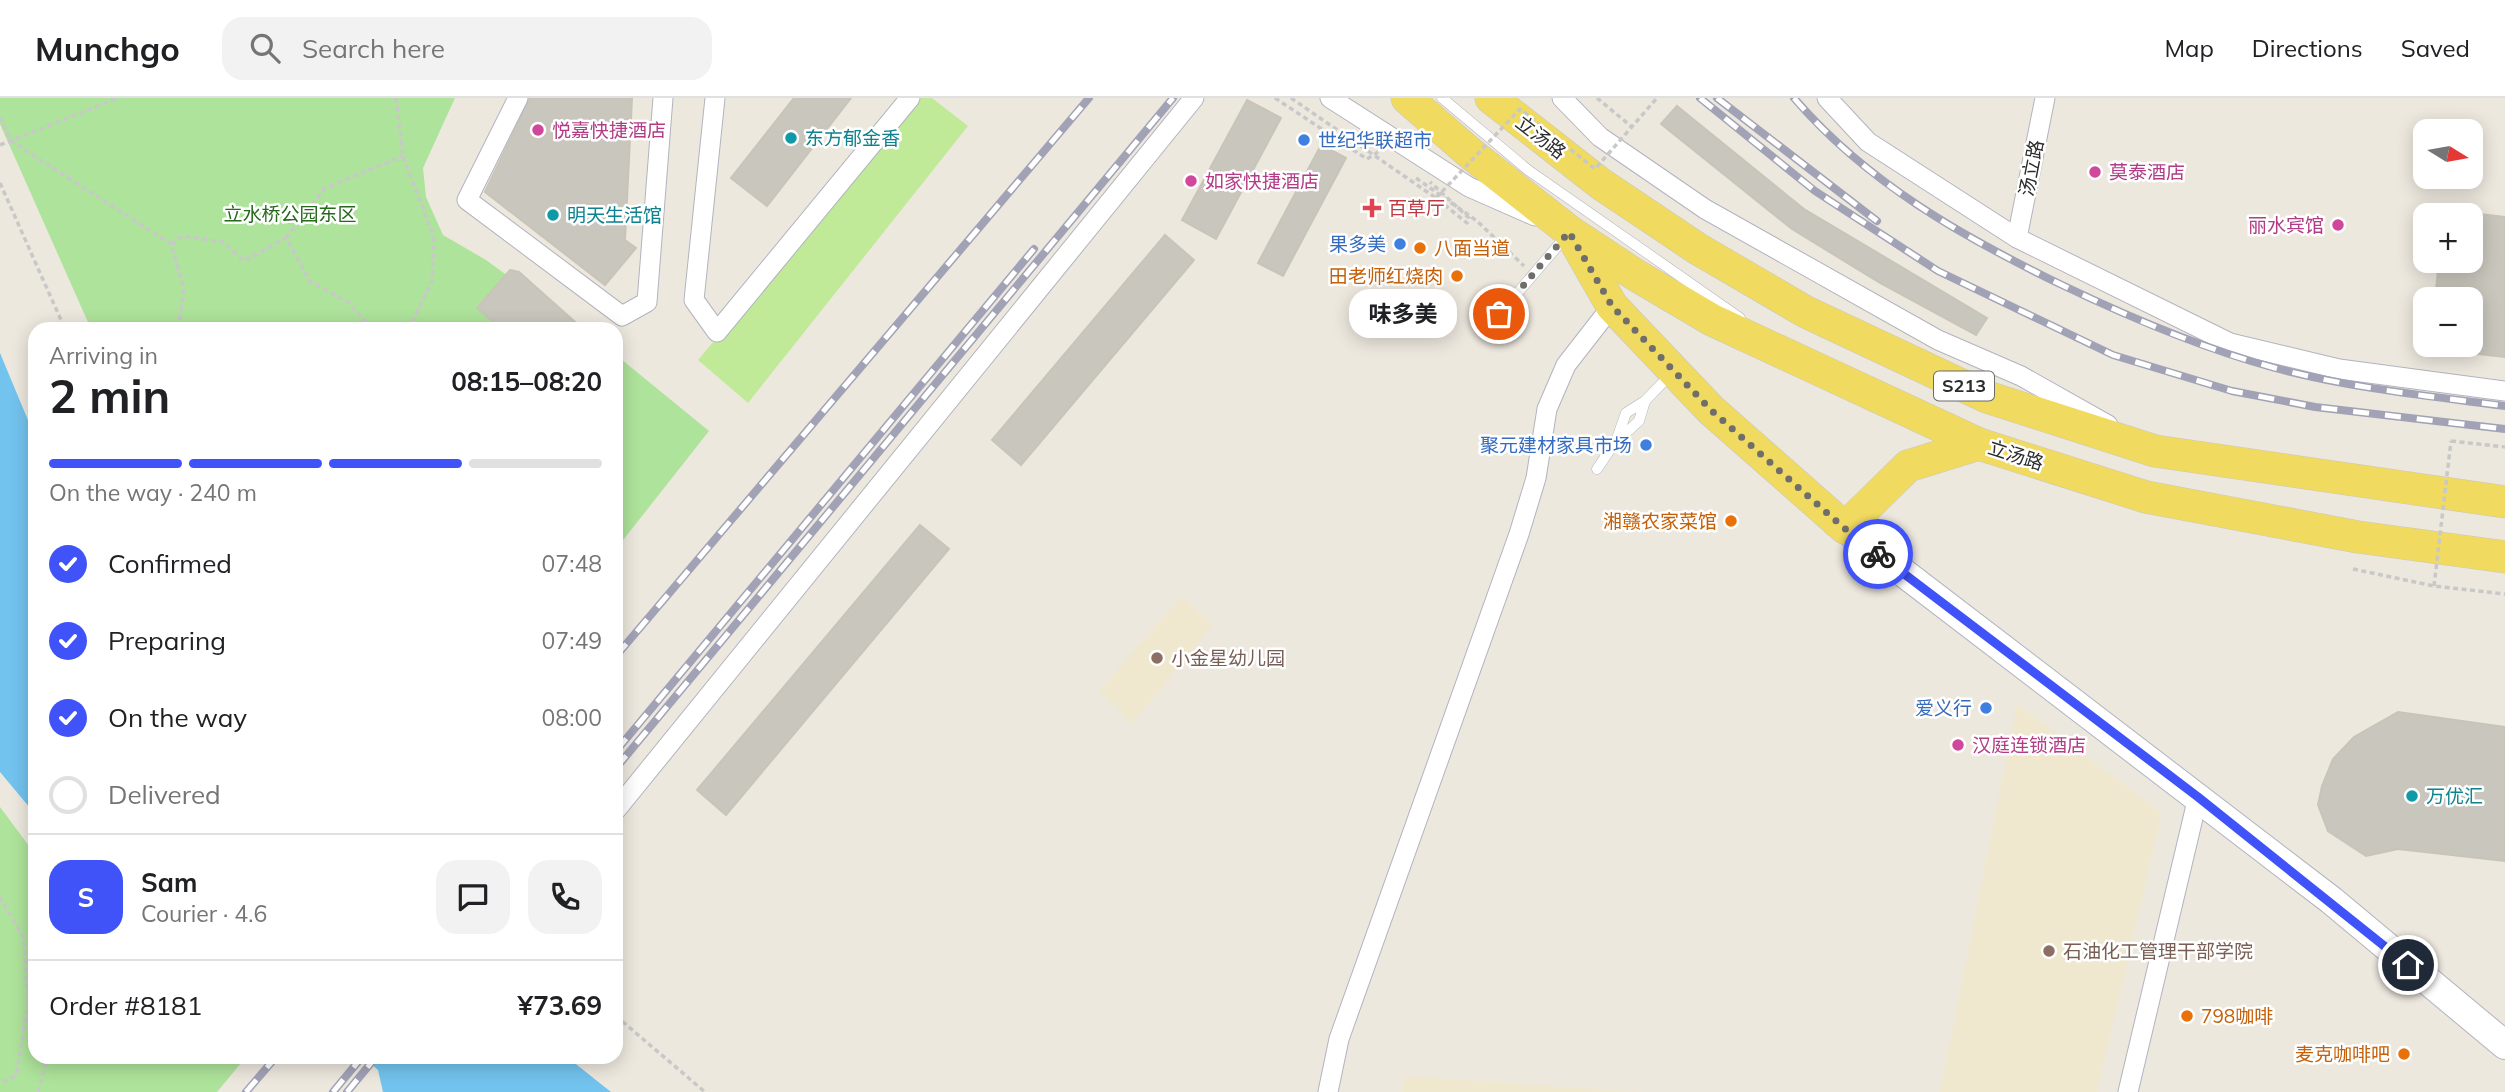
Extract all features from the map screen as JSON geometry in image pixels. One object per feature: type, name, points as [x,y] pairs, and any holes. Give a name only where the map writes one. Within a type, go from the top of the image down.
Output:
[{"type":"main road","name":"立汤路","points":[[1407,98],[1470,153],[1569,232],[1712,320],[1979,444],[2146,497],[2324,531],[2505,557]]},
{"type":"main road","name":"立汤路","points":[[1491,98],[1601,184],[1698,249],[1806,312],[1987,397],[2155,451],[2505,502]]},
{"type":"main road","points":[[1569,232],[1612,306],[1711,410],[1844,528],[1908,466],[1979,444]]},
{"type":"street","points":[[518,98],[467,200],[622,316],[647,302],[663,98]]},
{"type":"street","points":[[715,98],[694,300],[718,332],[910,98]]},
{"type":"street","points":[[623,801],[1194,98]]},
{"type":"street","name":"立汤路","points":[[1330,98],[1469,187],[1569,232]]},
{"type":"street","name":"立汤路","points":[[1562,98],[1600,137],[1705,209],[1938,341],[2021,376],[2155,451]]},
{"type":"street","points":[[1827,98],[1868,142],[2017,238],[2230,343],[2339,369],[2505,391]]},
{"type":"street","name":"汤立路","points":[[2017,238],[2045,98]]},
{"type":"street","points":[[1328,1092],[1339,1038],[1519,534],[1536,478],[1547,409],[1566,365],[1612,306]]},
{"type":"street","points":[[1844,528],[2331,901],[2505,1045]]},
{"type":"street","points":[[2129,1092],[2198,797]]},
{"type":"lane","points":[[1442,98],[1528,170],[1789,354]]},
{"type":"lane","points":[[1485,331],[1569,232]]},
{"type":"lane","points":[[1597,470],[1616,441],[1626,413],[1645,401],[1674,371]]},
{"type":"path","points":[[0,145],[118,98]]},
{"type":"path","points":[[396,98],[403,156],[434,238],[432,281],[412,322]]},
{"type":"path","points":[[1275,98],[1367,159],[1376,151],[1403,169],[1477,221],[1528,270]]},
{"type":"path","points":[[1291,98],[1436,198],[1467,223],[1469,218],[1430,182]]},
{"type":"path","points":[[1597,98],[1632,127]]},
{"type":"path","points":[[1436,198],[1520,110],[1595,169],[1657,98]]},
{"type":"path","points":[[0,117],[11,141],[171,244],[184,289],[179,322]]},
{"type":"path","points":[[171,244],[183,236],[223,242],[244,261],[286,238],[324,188],[403,156]]},
{"type":"path","points":[[0,183],[62,322]]},
{"type":"path","points":[[286,238],[310,281],[349,303],[366,322]]},
{"type":"path","points":[[2434,586],[2451,441],[2505,447]]},
{"type":"path","points":[[2353,569],[2434,586],[2505,594]]},
{"type":"path","points":[[0,897],[24,939],[28,1005],[16,1076],[0,1083]]},
{"type":"path","points":[[623,1022],[705,1092]]},
{"type":"path","points":[[38,1092],[46,1064]]},
{"type":"shaded area","name":"小金星幼儿园","points":[[1181,597],[1213,625],[1132,724],[1099,691]]},
{"type":"shaded area","name":"石油化工管理干部学院","points":[[2017,704],[2162,813],[2097,1092],[1940,1092]]},
{"type":"shaded area","points":[[1405,1076],[1639,1092],[1402,1092]]},
{"type":"green space","name":"立水桥公园东区","points":[[0,98],[455,98],[423,168],[426,197],[443,235],[486,260],[571,322],[88,322],[0,124]]},
{"type":"green space","points":[[920,98],[932,98],[968,126],[748,403],[698,360]]},
{"type":"green space","points":[[623,361],[709,431],[623,540]]},
{"type":"green space","points":[[0,807],[28,845],[28,1064],[240,1064],[217,1092],[0,1092]]},
{"type":"water","points":[[0,353],[28,420],[28,806],[0,772]]},
{"type":"water","points":[[371,1064],[576,1064],[611,1092],[383,1092],[378,1070]]},
{"type":"building","points":[[530,98],[632,98],[625,240],[636,248],[605,285],[485,192]]},
{"type":"building","name":"东方郁金香","points":[[794,98],[851,98],[767,206],[731,178]]},
{"type":"building","points":[[1247,100],[1281,118],[1216,239],[1182,220]]},
{"type":"building","points":[[1677,106],[1804,209],[1987,318],[1976,335],[1880,283],[1792,229],[1661,124]]},
{"type":"building","points":[[1321,145],[1346,158],[1283,276],[1258,263]]},
{"type":"building","points":[[2483,214],[2505,217],[2505,357],[2483,354],[2483,287],[2436,287],[2438,273],[2483,273]]},
{"type":"building","points":[[1165,235],[1194,260],[1021,465],[992,440]]},
{"type":"building","points":[[510,270],[519,272],[575,322],[494,322],[477,308]]},
{"type":"building","points":[[920,525],[949,549],[726,815],[697,790]]},
{"type":"building","name":"万优汇","points":[[2398,712],[2505,727],[2505,861],[2398,849],[2366,856],[2328,831],[2318,805],[2333,759],[2354,737]]},
{"type":"railway","points":[[623,648],[1089,98]]},
{"type":"railway","points":[[623,760],[1173,98]]},
{"type":"railway","points":[[1700,98],[1815,191],[1938,271],[2113,355],[2232,391],[2315,407],[2505,429]]},
{"type":"railway","points":[[1717,98],[1877,221]]},
{"type":"railway","points":[[1794,98],[1853,156],[1918,205],[2025,267],[2140,320],[2193,342],[2303,375],[2389,391],[2505,406]]},
{"type":"railway","points":[[623,743],[1034,249]]},
{"type":"railway","points":[[246,1092],[270,1064]]},
{"type":"railway","points":[[333,1092],[356,1064]]},
{"type":"railway","points":[[347,1092],[370,1064]]},
{"type":"way so far","points":[[1499,314],[1569,232],[1612,306],[1711,410],[1844,528],[1878,554]]},
{"type":"place","name":"悦嘉快捷酒店","points":[[538,130]]},
{"type":"place","name":"东方郁金香","points":[[791,138]]},
{"type":"place","name":"世纪华联超市","points":[[1304,140]]},
{"type":"place","name":"莫泰酒店","points":[[2095,172]]},
{"type":"place","name":"如家快捷酒店","points":[[1191,181]]},
{"type":"place","name":"百草厅","points":[[1372,208]]},
{"type":"place","name":"明天生活馆","points":[[553,215]]},
{"type":"place","name":"丽水宾馆","points":[[2338,225]]},
{"type":"place","name":"果多美","points":[[1400,244]]},
{"type":"place","name":"八面当道","points":[[1420,248]]},
{"type":"place","name":"田老师红烧肉","points":[[1457,276]]},
{"type":"place","name":"味多美","points":[[1499,314]]},
{"type":"place","name":"聚元建材家具市场","points":[[1646,445]]},
{"type":"place","name":"湘赣农家菜馆","points":[[1731,521]]},
{"type":"place","name":"小金星幼儿园","points":[[1157,658]]},
{"type":"place","name":"爱义行","points":[[1986,708]]},
{"type":"place","name":"汉庭连锁酒店","points":[[1958,745]]},
{"type":"place","name":"万优汇","points":[[2412,796]]},
{"type":"place","name":"石油化工管理干部学院","points":[[2049,951]]},
{"type":"place","name":"798咖啡","points":[[2187,1016]]},
{"type":"place","name":"麦克咖啡吧","points":[[2404,1054]]},
{"type":"route","points":[[1878,554],[2198,797],[2408,965]]}]
